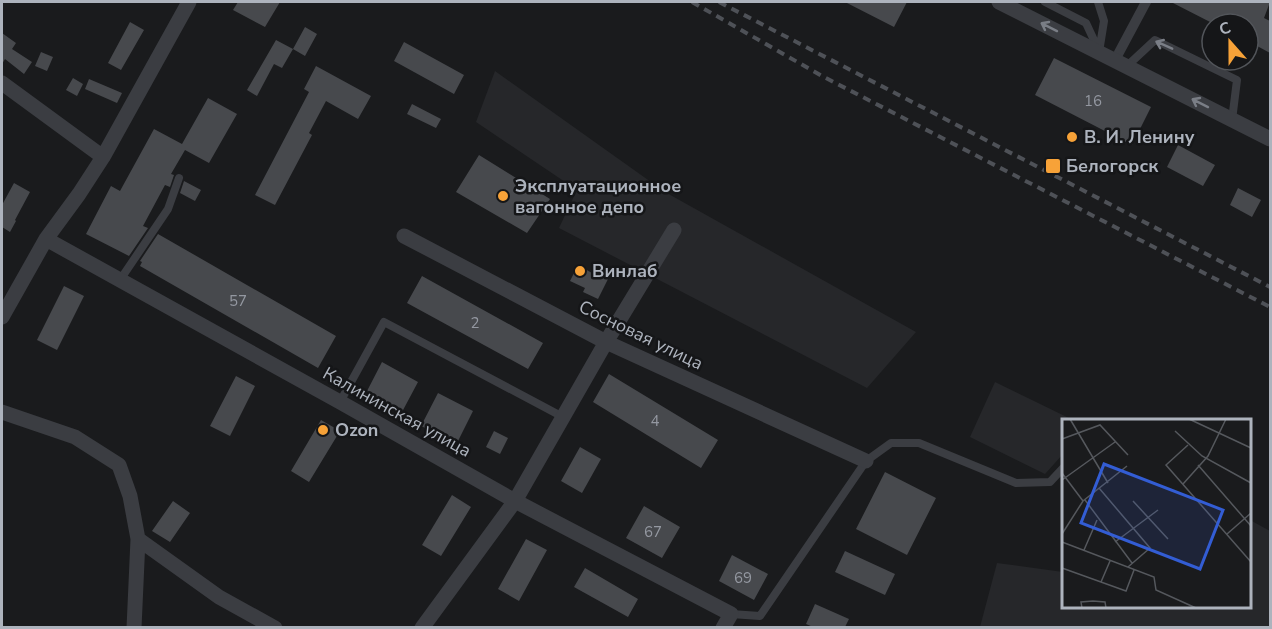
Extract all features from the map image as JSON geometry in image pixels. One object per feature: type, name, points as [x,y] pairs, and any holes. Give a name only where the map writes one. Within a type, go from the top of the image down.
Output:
[{"type":"street","points":[[2,317],[46,239],[103,157],[189,2]]},
{"type":"street","points":[[999,2],[1270,139]]},
{"type":"street","points":[[1121,63],[1146,2]]},
{"type":"street","points":[[2,83],[103,157]]},
{"type":"street","points":[[422,627],[515,501],[606,342],[674,230]]},
{"type":"street","name":"Сосновая улица","points":[[404,236],[606,342],[866,461]]},
{"type":"street","name":"Калининская улица","points":[[46,239],[727,621]]},
{"type":"street","points":[[2,412],[75,437],[119,465],[130,496],[138,539],[134,627]]},
{"type":"street","points":[[138,539],[219,597],[276,627]]},
{"type":"lane","points":[[1045,2],[1086,23],[1099,52]]},
{"type":"lane","points":[[1098,2],[1104,21],[1099,52]]},
{"type":"lane","points":[[1121,63],[1155,40],[1237,81],[1232,120]]},
{"type":"lane","points":[[120,280],[168,209],[178,178]]},
{"type":"lane","points":[[340,402],[384,322],[563,417]]},
{"type":"lane","points":[[727,621],[760,616],[866,461],[891,443],[919,442],[1016,483],[1050,482],[1062,469]]},
{"type":"shaded area","points":[[495,71],[665,192],[916,332],[867,388],[559,228],[577,190],[476,122]]},
{"type":"shaded area","points":[[995,382],[1071,419],[1062,419],[1062,455],[1045,474],[970,437]]},
{"type":"shaded area","points":[[1251,521],[1270,531],[1270,627],[980,627],[997,563],[1062,572],[1062,608],[1251,608]]},
{"type":"building","points":[[238,2],[280,2],[265,27],[233,10]]},
{"type":"building","points":[[845,2],[907,2],[894,27]]},
{"type":"building","points":[[1171,2],[1270,2],[1264,18],[1270,21],[1270,53],[1260,48],[1260,12],[1200,12],[1200,17]]},
{"type":"building","points":[[130,22],[144,30],[121,70],[108,63]]},
{"type":"building","points":[[305,27],[317,34],[305,56],[293,49]]},
{"type":"building","points":[[2,33],[16,43],[12,49],[32,62],[24,74],[5,59],[2,64]]},
{"type":"building","points":[[276,40],[293,49],[282,68],[274,64],[257,96],[247,90]]},
{"type":"building","points":[[404,42],[464,75],[454,94],[394,61]]},
{"type":"building","points":[[41,52],[53,57],[47,71],[35,66]]},
{"type":"building","name":"Белогорск","points":[[1054,58],[1151,107],[1132,145],[1035,95]]},
{"type":"building","points":[[316,66],[371,96],[358,119],[326,101],[309,133],[312,135],[275,205],[255,195],[309,92],[304,89]]},
{"type":"building","points":[[73,78],[83,84],[77,96],[66,90]]},
{"type":"building","points":[[89,79],[122,93],[117,103],[85,89]]},
{"type":"building","points":[[208,98],[237,114],[209,163],[185,150],[171,174],[174,175],[170,187],[165,185],[143,226],[148,228],[129,256],[86,234],[111,186],[120,191],[154,129],[182,144]]},
{"type":"building","points":[[412,104],[441,119],[436,128],[407,114]]},
{"type":"building","points":[[1178,145],[1215,165],[1203,186],[1167,167]]},
{"type":"building","name":"Эксплуатационное вагонное депо","points":[[479,155],[550,199],[527,233],[456,192]]},
{"type":"building","points":[[184,181],[201,190],[195,201],[180,193]]},
{"type":"building","points":[[14,183],[30,192],[10,232],[2,227],[2,205]]},
{"type":"building","points":[[1238,188],[1261,200],[1252,217],[1230,205]]},
{"type":"building","points":[[158,234],[336,336],[318,368],[140,266],[142,262],[140,261]]},
{"type":"building","points":[[578,265],[592,273],[595,267],[610,275],[598,299],[583,292],[585,288],[570,281]]},
{"type":"building","points":[[422,276],[543,343],[528,369],[407,303]]},
{"type":"building","points":[[64,286],[84,296],[57,350],[37,340]]},
{"type":"building","points":[[382,362],[418,382],[402,412],[366,393]]},
{"type":"building","points":[[609,374],[718,440],[701,468],[593,402]]},
{"type":"building","points":[[236,376],[255,386],[230,436],[210,426]]},
{"type":"building","points":[[438,393],[473,411],[457,443],[421,426]]},
{"type":"building","points":[[321,420],[340,431],[309,482],[291,471]]},
{"type":"building","points":[[494,431],[508,438],[500,454],[486,447]]},
{"type":"building","points":[[580,447],[601,459],[582,493],[561,481]]},
{"type":"building","points":[[885,472],[936,498],[907,555],[856,529]]},
{"type":"building","points":[[452,495],[471,507],[441,556],[422,545]]},
{"type":"building","points":[[173,501],[190,513],[170,542],[152,531]]},
{"type":"building","points":[[644,506],[680,527],[662,558],[626,538]]},
{"type":"building","points":[[526,539],[547,550],[519,601],[498,589]]},
{"type":"building","points":[[845,551],[895,574],[885,595],[835,572]]},
{"type":"building","points":[[732,555],[768,574],[754,600],[719,581]]},
{"type":"building","points":[[585,568],[638,599],[628,617],[574,587]]},
{"type":"building","points":[[815,604],[849,619],[845,627],[813,627],[806,624]]},
{"type":"railway","points":[[692,2],[822,76],[1270,307]]},
{"type":"railway","points":[[719,2],[1270,287]]},
{"type":"place","name":"В. И. Ленину","points":[[1072,137]]},
{"type":"place","name":"Белогорск","points":[[1053,166]]},
{"type":"place","name":"Эксплуатационное вагонное депо","points":[[503,196]]},
{"type":"place","name":"Винлаб","points":[[580,271]]},
{"type":"place","name":"Ozon","points":[[323,430]]}]
